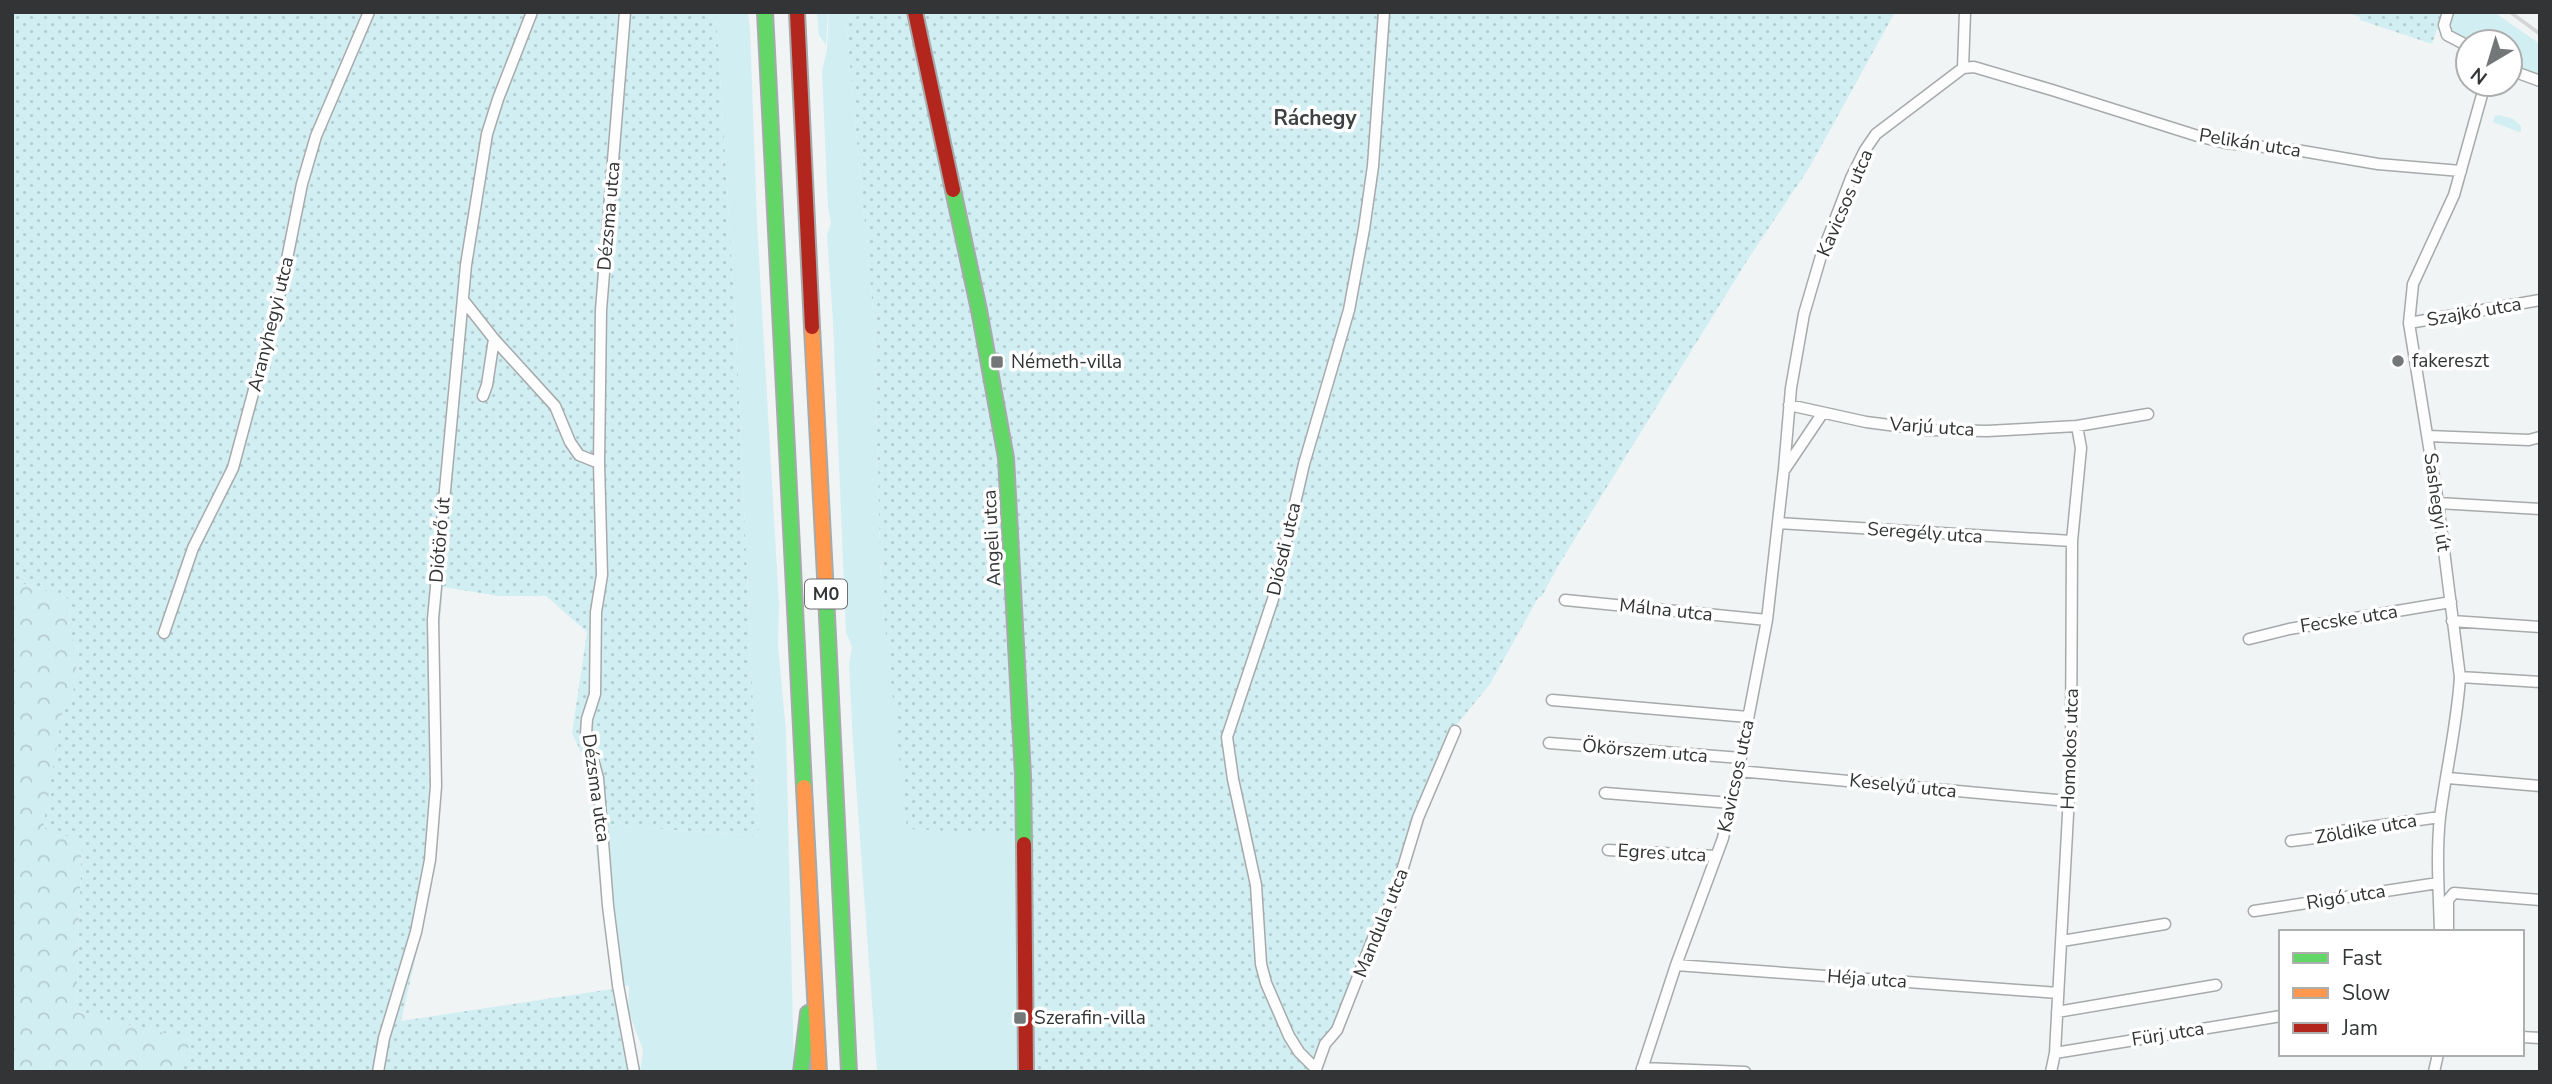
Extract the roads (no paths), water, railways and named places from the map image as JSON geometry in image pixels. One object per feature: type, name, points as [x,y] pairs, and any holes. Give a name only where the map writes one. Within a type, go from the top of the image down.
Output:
[{"type":"main road","name":"M0","points":[[765,12],[819,1072]]},
{"type":"main road","name":"M0","points":[[797,12],[849,1072]]},
{"type":"main road","name":"Angeli utca","points":[[915,12],[979,310],[1006,458],[1023,776],[1026,1072]]},
{"type":"main road","points":[[801,1072],[813,975]]},
{"type":"street","name":"Aranyhegyi utca","points":[[164,632],[193,548],[233,468],[281,289],[309,158],[332,96],[369,12]]},
{"type":"street","name":"Diótörő út","points":[[378,1072],[384,1038],[416,932],[430,860],[436,786],[433,619],[466,265],[487,134],[532,12]]},
{"type":"street","name":"Dézsma utca","points":[[625,12],[601,310],[599,463],[602,575],[596,612],[595,694],[587,719],[586,734],[598,778],[608,906],[618,985],[634,1072]]},
{"type":"street","name":"Diósdi utca","points":[[1316,1070],[1289,1037],[1270,995],[1261,964],[1256,885],[1233,779],[1227,737],[1273,599],[1301,476],[1349,310],[1373,166],[1384,12]]},
{"type":"street","points":[[1963,68],[1965,12]]},
{"type":"street","points":[[2448,12],[2444,25],[2447,35],[2454,39]]},
{"type":"street","name":"Pelikán utca","points":[[1963,68],[1974,68],[2052,90],[2226,143],[2461,172]]},
{"type":"street","name":"Kavicsos utca","points":[[1642,1070],[1675,965],[1716,856],[1741,758],[1767,620],[1789,405],[1804,314],[1821,256],[1865,150],[1875,134],[1963,68]]},
{"type":"street","name":"Sashegyi út","points":[[2440,930],[2440,817],[2458,713],[2460,677],[2438,503],[2425,451],[2428,436],[2409,323],[2413,284],[2454,195],[2481,98]]},
{"type":"street","name":"Szajkó utca","points":[[2409,323],[2540,300]]},
{"type":"street","points":[[464,301],[494,339],[555,406],[570,442],[579,455],[599,463]]},
{"type":"street","points":[[483,396],[494,339]]},
{"type":"street","name":"Varjú utca","points":[[1789,405],[1822,414],[1928,430],[2077,426],[2148,414]]},
{"type":"street","name":"Kavicsos utca","points":[[1784,470],[1822,414]]},
{"type":"street","name":"Homokos utca","points":[[2051,1072],[2055,1053],[2062,941],[2073,688],[2072,541],[2081,449],[2077,426]]},
{"type":"street","points":[[1787,435],[1805,439]]},
{"type":"street","points":[[2428,436],[2529,440],[2540,437]]},
{"type":"street","points":[[2438,503],[2540,509]]},
{"type":"street","name":"Seregély utca","points":[[1778,523],[2072,541]]},
{"type":"street","name":"Málna utca","points":[[1565,600],[1767,620]]},
{"type":"street","name":"Fecske utca","points":[[2249,639],[2290,629],[2451,602]]},
{"type":"street","points":[[2452,621],[2540,628]]},
{"type":"street","points":[[2460,677],[2540,682]]},
{"type":"street","points":[[1552,700],[1748,717]]},
{"type":"street","name":"Mandula utca","points":[[1316,1070],[1325,1044],[1341,1021],[1372,941],[1394,897],[1418,818],[1455,731]]},
{"type":"street","name":"Ökörszem utca","points":[[1549,743],[1741,758]]},
{"type":"street","name":"Keselyű utca","points":[[1738,771],[2068,801]]},
{"type":"street","points":[[2448,778],[2540,786]]},
{"type":"street","points":[[1605,793],[1731,803]]},
{"type":"street","name":"Zöldike utca","points":[[2291,842],[2315,838],[2319,834],[2440,817]]},
{"type":"street","name":"Egres utca","points":[[1608,850],[1716,856]]},
{"type":"street","name":"Rigó utca","points":[[2254,911],[2438,883]]},
{"type":"street","points":[[2448,930],[2448,900],[2457,892],[2540,900]]},
{"type":"street","points":[[2062,941],[2165,924]]},
{"type":"street","name":"Héja utca","points":[[1675,965],[2058,993]]},
{"type":"street","points":[[2057,1012],[2216,985]]},
{"type":"street","name":"Fürj utca","points":[[2055,1053],[2279,1016]]},
{"type":"street","points":[[1642,1070],[1745,1072]]},
{"type":"railway","points":[[2510,12],[2540,34]]},
{"type":"place","name":"fakereszt","points":[[2398,361]]},
{"type":"place","name":"Németh-villa","points":[[997,362]]},
{"type":"place","name":"Szerafin-villa","points":[[1020,1018]]},
{"type":"district","name":"Ráchegy","points":[[1315,118]]}]
